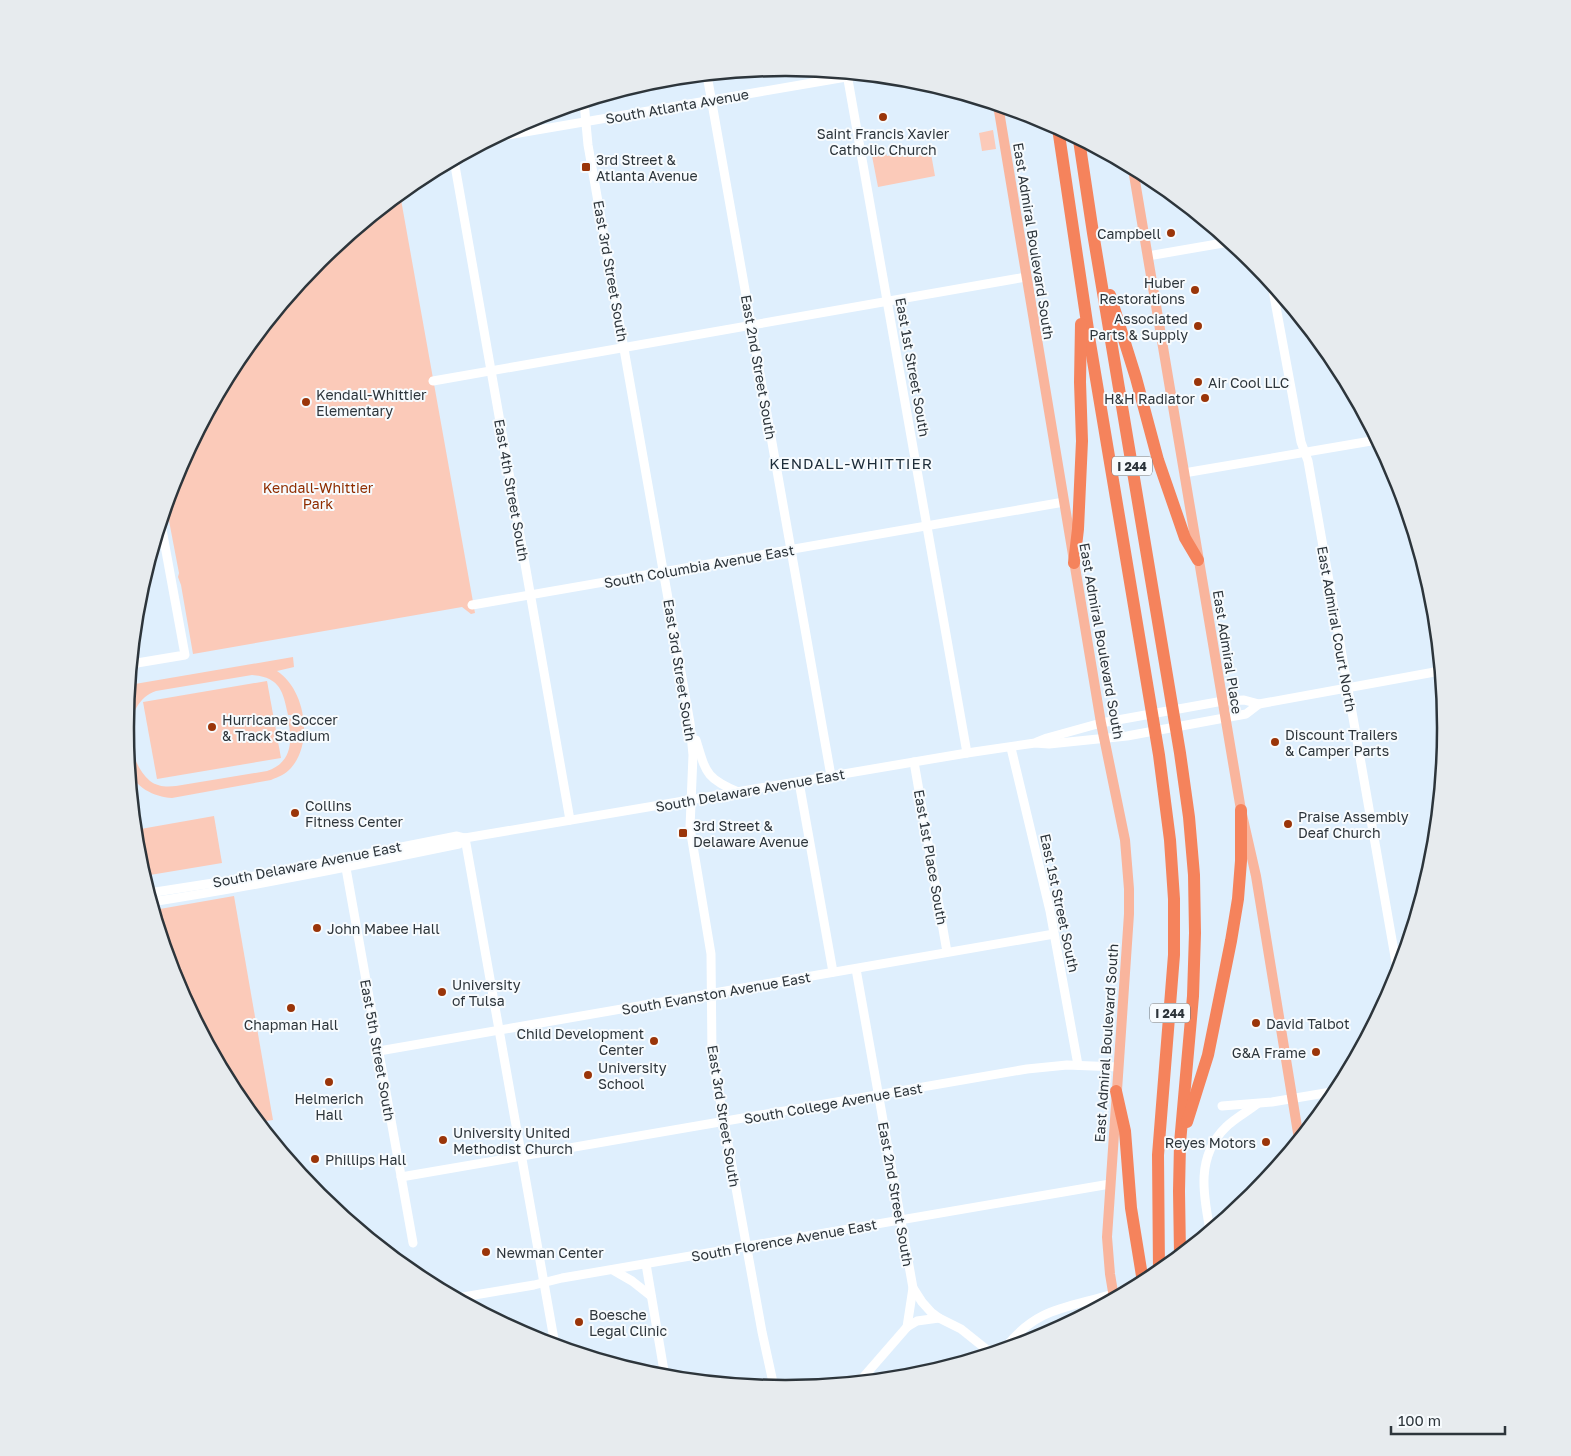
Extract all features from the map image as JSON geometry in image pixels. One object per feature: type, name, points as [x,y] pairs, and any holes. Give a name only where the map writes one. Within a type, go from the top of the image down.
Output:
[{"type":"highway","name":"I 244","points":[[1059,137],[1082,290],[1159,755],[1170,840],[1174,899],[1174,955],[1158,1155],[1160,1261]]},
{"type":"highway","name":"I 244","points":[[1080,146],[1189,817],[1195,933],[1193,996],[1180,1143],[1180,1247]]},
{"type":"highway","points":[[1095,247],[1136,378],[1158,460],[1185,538],[1198,560]]},
{"type":"highway","points":[[1074,563],[1078,529],[1082,441],[1080,382],[1082,290]]},
{"type":"highway","points":[[1180,1143],[1208,1055],[1231,941],[1239,890],[1241,810]]},
{"type":"highway","points":[[1116,1091],[1125,1131],[1131,1208],[1142,1274]]},
{"type":"main road","name":"East Admiral Boulevard South","points":[[999,113],[1101,723],[1125,840],[1129,889],[1128,933],[1110,1184]]},
{"type":"main road","name":"East Admiral Place","points":[[1135,178],[1225,718],[1241,810],[1256,876],[1298,1132]]},
{"type":"main road","points":[[1110,1184],[1108,1246],[1113,1291]]},
{"type":"street","name":"South Atlanta Avenue","points":[[520,133],[829,78]]},
{"type":"street","name":"East 1st Street South","points":[[848,80],[967,754]]},
{"type":"street","name":"East 2nd Street South","points":[[708,81],[831,776]]},
{"type":"street","name":"East 3rd Street South","points":[[585,108],[588,145],[690,723],[693,755],[691,838],[712,954],[712,1055],[746,1247],[772,1379]]},
{"type":"street","name":"East 4th Street South","points":[[455,167],[570,820]]},
{"type":"street","points":[[1148,256],[1221,243]]},
{"type":"street","points":[[433,381],[1026,277]]},
{"type":"street","name":"East Admiral Court North","points":[[1274,296],[1301,442],[1308,461],[1395,958]]},
{"type":"street","points":[[1184,473],[1370,441]]},
{"type":"street","name":"South Columbia Avenue East","points":[[472,605],[1064,502]]},
{"type":"street","points":[[137,663],[185,655],[163,535]]},
{"type":"street","points":[[1259,704],[1435,672]]},
{"type":"street","name":"South Delaware Avenue East","points":[[1034,744],[1047,738],[1101,723],[1223,701],[1244,700],[1259,704]]},
{"type":"street","name":"South Delaware Avenue East","points":[[155,891],[238,879],[457,836],[465,838],[914,762],[1034,744],[1126,736],[1246,714],[1259,704]]},
{"type":"street","points":[[690,723],[703,766],[720,785],[738,792]]},
{"type":"street","name":"East 1st Street South","points":[[1011,748],[1045,886],[1078,1065]]},
{"type":"street","name":"East 1st Place South","points":[[914,762],[948,952]]},
{"type":"street","points":[[799,782],[833,972]]},
{"type":"street","points":[[465,838],[553,1337]]},
{"type":"street","name":"South Delaware Avenue East","points":[[157,901],[346,868],[459,844],[465,838]]},
{"type":"street","name":"East 5th Street South","points":[[344,857],[413,1243]]},
{"type":"street","name":"South Evanston Avenue East","points":[[379,1051],[1054,934]]},
{"type":"street","name":"East 2nd Street South","points":[[856,969],[913,1288],[927,1308],[939,1318],[961,1329],[985,1348]]},
{"type":"street","name":"South College Avenue East","points":[[401,1177],[1027,1069],[1078,1065],[1118,1067]]},
{"type":"street","points":[[1222,1106],[1257,1104],[1325,1093]]},
{"type":"street","points":[[1209,1223],[1203,1182],[1205,1164],[1215,1140],[1225,1128],[1257,1104]]},
{"type":"street","name":"South Florence Avenue East","points":[[467,1296],[1110,1184]]},
{"type":"street","points":[[646,1264],[663,1368]]},
{"type":"street","points":[[613,1270],[632,1280],[650,1296]]},
{"type":"street","points":[[907,1327],[913,1288]]},
{"type":"street","points":[[1014,1338],[1021,1330],[1048,1312],[1065,1306],[1098,1299]]},
{"type":"street","points":[[866,1374],[907,1327],[917,1321],[939,1318]]},
{"type":"green space","points":[[993,130],[996,149],[982,151],[979,133]]},
{"type":"green space","points":[[930,148],[935,176],[878,187],[872,156],[886,153],[887,156]]},
{"type":"green space","name":"Kendall-Whittier Park","points":[[401,202],[475,613],[471,614],[462,607],[193,654],[178,577],[179,573],[168,518],[183,479],[221,402],[268,331],[295,298],[356,238]]},
{"type":"green space","points":[[293,657],[294,667],[277,671],[287,679],[294,690],[303,716],[304,731],[302,744],[298,757],[289,770],[271,780],[172,798],[158,796],[136,782],[135,759],[142,772],[150,781],[163,786],[267,771],[276,767],[282,762],[289,750],[288,719],[293,718],[292,715],[288,715],[279,687],[274,682],[261,676],[252,675],[156,691],[145,697],[134,713],[135,684]]},
{"type":"green space","points":[[267,681],[281,758],[157,779],[143,702]]},
{"type":"green space","points":[[214,816],[222,863],[151,875],[142,829]]},
{"type":"green space","points":[[234,896],[273,1120],[265,1121],[221,1054],[183,977],[160,909]]},
{"type":"place","name":"Saint Francis Xavier Catholic Church","points":[[883,117]]},
{"type":"place","name":"3rd Street & Atlanta Avenue","points":[[586,167]]},
{"type":"place","name":"Campbell","points":[[1171,233]]},
{"type":"place","name":"Huber Restorations","points":[[1195,290]]},
{"type":"place","name":"Associated Parts & Supply","points":[[1198,326]]},
{"type":"place","name":"Air Cool LLC","points":[[1198,382]]},
{"type":"place","name":"H&H Radiator","points":[[1205,398]]},
{"type":"place","name":"Kendall-Whittier Elementary","points":[[306,402]]},
{"type":"place","name":"Hurricane Soccer & Track Stadium","points":[[212,727]]},
{"type":"place","name":"Discount Trailers & Camper Parts","points":[[1275,742]]},
{"type":"place","name":"Collins Fitness Center","points":[[295,813]]},
{"type":"place","name":"Praise Assembly Deaf Church","points":[[1288,824]]},
{"type":"place","name":"3rd Street & Delaware Avenue","points":[[683,833]]},
{"type":"place","name":"John Mabee Hall","points":[[317,928]]},
{"type":"place","name":"University of Tulsa","points":[[442,992]]},
{"type":"place","name":"Chapman Hall","points":[[291,1008]]},
{"type":"place","name":"David Talbot","points":[[1256,1023]]},
{"type":"place","name":"Child Development Center","points":[[654,1041]]},
{"type":"place","name":"G&A Frame","points":[[1316,1052]]},
{"type":"place","name":"University School","points":[[588,1075]]},
{"type":"place","name":"Helmerich Hall","points":[[329,1082]]},
{"type":"place","name":"University United Methodist Church","points":[[443,1140]]},
{"type":"place","name":"Reyes Motors","points":[[1266,1142]]},
{"type":"place","name":"Phillips Hall","points":[[315,1159]]},
{"type":"place","name":"Newman Center","points":[[486,1252]]},
{"type":"place","name":"Boesche Legal Clinic","points":[[579,1322]]},
{"type":"district","name":"KENDALL-WHITTIER","points":[[851,463]]}]
